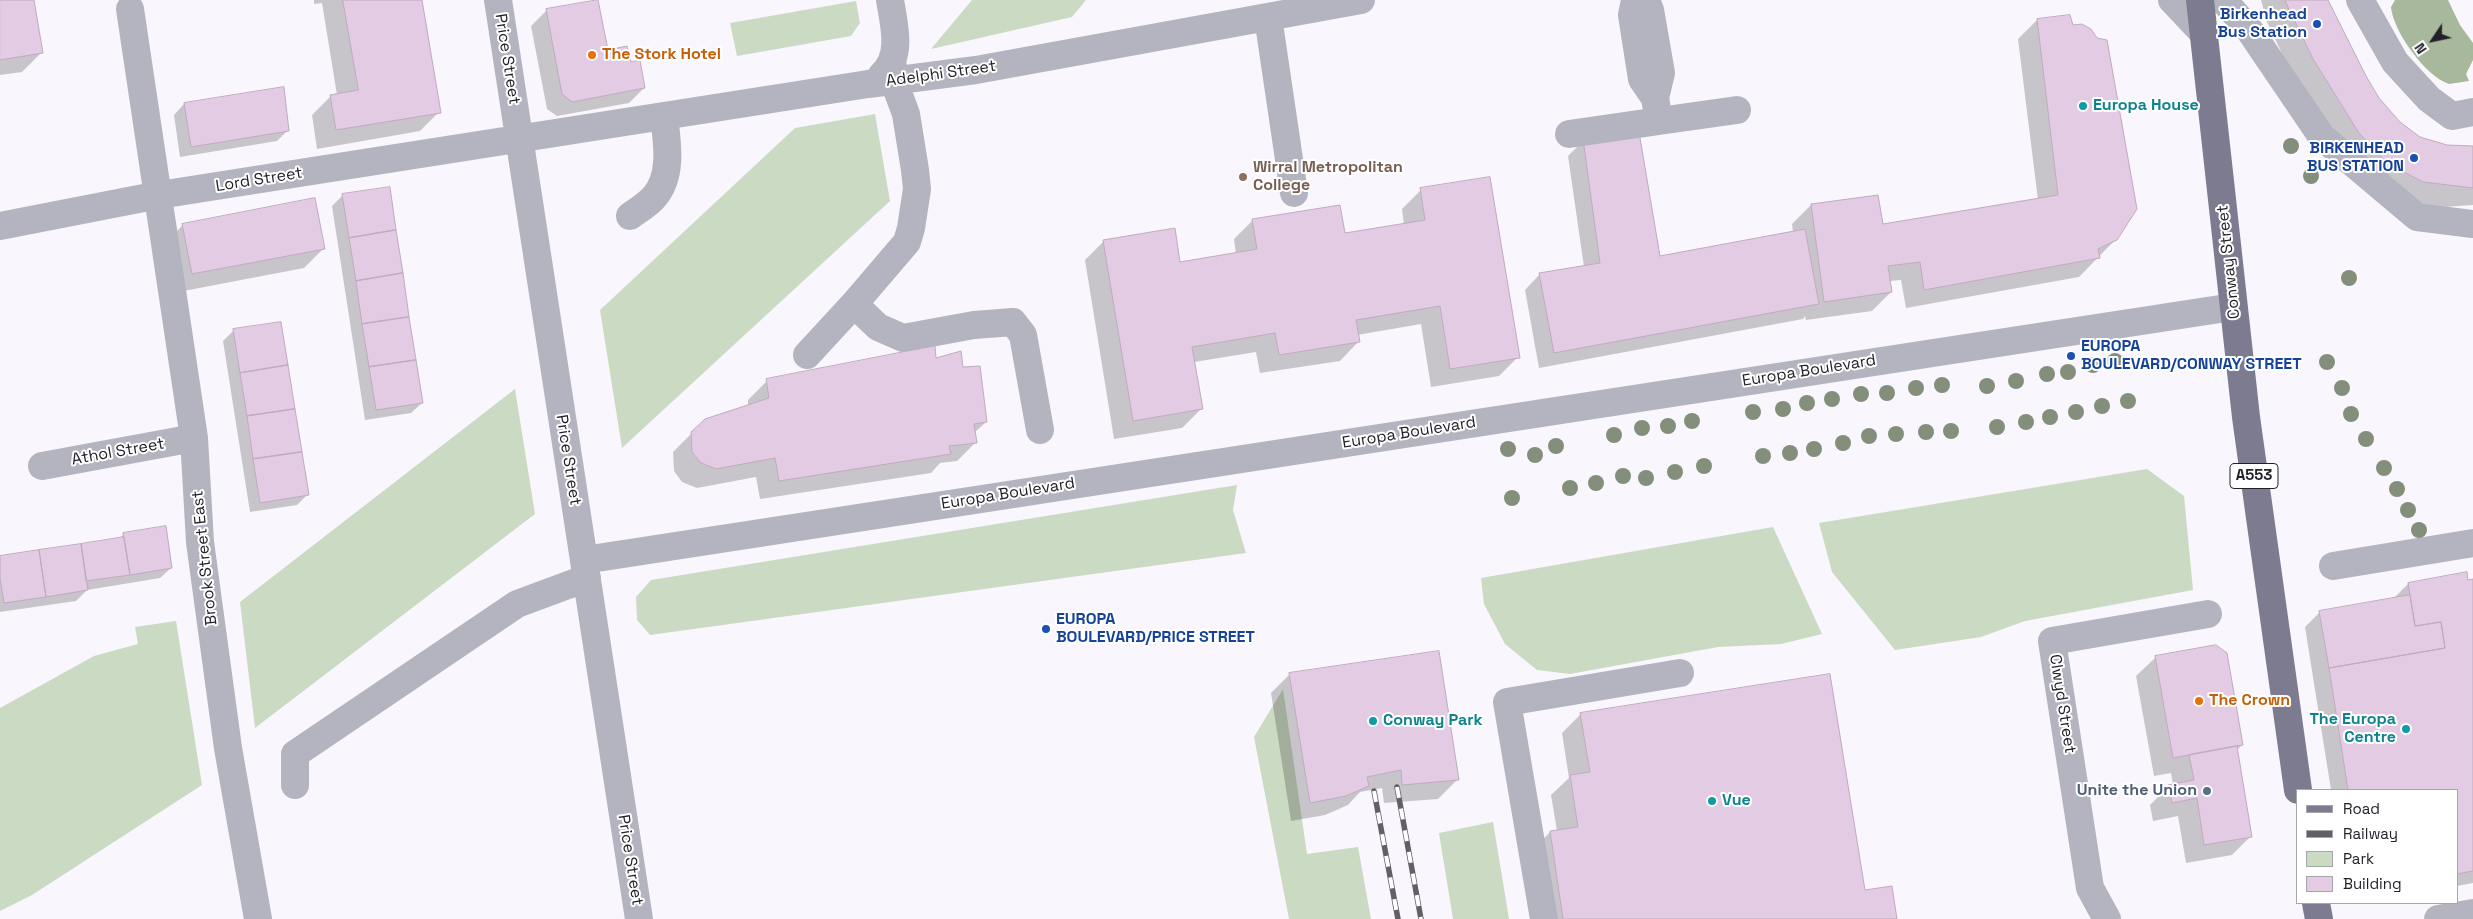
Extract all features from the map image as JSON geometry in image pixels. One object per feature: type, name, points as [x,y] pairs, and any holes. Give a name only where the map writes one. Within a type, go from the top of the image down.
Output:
[{"type":"main road","name":"Conway Street","points":[[2200,0],[2247,427],[2298,789]]},
{"type":"main road","points":[[2316,904],[2320,919]]},
{"type":"street","name":"Price Street","points":[[498,0],[639,919]]},
{"type":"street","name":"Adelphi Street","points":[[519,140],[828,91],[894,77],[976,70],[1360,0]]},
{"type":"street","points":[[1635,0],[1632,15],[1642,79],[1657,110]]},
{"type":"street","points":[[1646,0],[1650,10],[1661,73],[1657,110]]},
{"type":"street","points":[[2172,0],[2204,34]]},
{"type":"street","points":[[2222,0],[2248,28],[2322,137],[2417,217],[2473,224]]},
{"type":"street","points":[[2360,0],[2395,62],[2429,99],[2452,116],[2473,112]]},
{"type":"street","points":[[807,355],[907,242],[911,228],[908,181],[888,115],[897,46],[892,8]]},
{"type":"street","name":"Brook Street East","points":[[130,9],[194,438],[200,542],[228,748],[258,919]]},
{"type":"street","points":[[1268,17],[1294,194]]},
{"type":"street","points":[[1569,134],[1657,110],[1737,110]]},
{"type":"street","points":[[630,216],[655,196],[666,173],[668,154],[664,116]]},
{"type":"street","name":"Lord Street","points":[[0,226],[159,195],[519,140]]},
{"type":"street","points":[[854,304],[878,327],[903,338],[974,324],[1013,322],[1023,335],[1040,430]]},
{"type":"street","name":"Europa Boulevard","points":[[295,785],[295,754],[517,604],[585,569],[2233,307]]},
{"type":"street","name":"Athol Street","points":[[42,466],[194,438]]},
{"type":"street","points":[[2333,566],[2473,543]]},
{"type":"street","name":"Clwyd Street","points":[[2107,919],[2090,888],[2052,641],[2208,614]]},
{"type":"street","points":[[1544,919],[1507,702],[1680,673]]},
{"type":"street","points":[[2438,919],[2473,913]]},
{"type":"green space","points":[[972,0],[1086,0],[1072,17],[931,49]]},
{"type":"green space","points":[[2395,0],[2448,0],[2460,25],[2473,43],[2473,60],[2466,74],[2469,81],[2449,84],[2430,72],[2412,52],[2398,28],[2391,7]]},
{"type":"green space","points":[[856,1],[860,23],[851,36],[737,56],[730,23]]},
{"type":"green space","points":[[875,114],[890,201],[622,448],[600,310],[795,128]]},
{"type":"green space","points":[[515,389],[535,514],[255,728],[240,602]]},
{"type":"green space","points":[[2147,469],[2184,496],[2193,590],[2025,621],[1981,637],[1895,650],[1832,572],[1819,523]]},
{"type":"green space","points":[[1237,485],[1233,510],[1246,553],[650,635],[637,620],[636,597],[651,580]]},
{"type":"green space","points":[[1773,527],[1822,634],[1781,644],[1718,647],[1570,674],[1537,670],[1505,644],[1484,604],[1481,578]]},
{"type":"green space","points":[[176,621],[202,785],[32,895],[0,911],[0,708],[94,656],[138,644],[135,627]]},
{"type":"green space","points":[[1283,689],[1307,854],[1358,847],[1371,919],[1289,919],[1254,737]]},
{"type":"green space","points":[[1493,822],[1509,919],[1453,919],[1439,833]]},
{"type":"building","points":[[0,0],[34,0],[43,53],[0,60]]},
{"type":"building","points":[[343,0],[422,0],[441,113],[336,130],[330,95],[358,90]]},
{"type":"building","name":"The Stork Hotel","points":[[598,0],[608,50],[627,46],[631,62],[640,60],[645,88],[572,102],[562,94],[546,9]]},
{"type":"building","points":[[2285,0],[2328,0],[2366,76],[2379,98],[2400,122],[2420,137],[2447,145],[2473,146],[2473,188],[2423,182],[2387,163],[2359,133],[2313,59]]},
{"type":"building","name":"Europa House","points":[[2070,15],[2073,25],[2082,24],[2091,29],[2097,38],[2107,40],[2137,209],[2117,240],[2098,249],[2100,258],[1924,290],[1920,262],[1888,266],[1892,292],[1824,302],[1811,204],[1878,195],[1883,224],[2058,195],[2037,19]]},
{"type":"building","points":[[284,87],[289,131],[191,147],[184,103]]},
{"type":"building","points":[[1639,132],[1660,256],[1805,229],[1819,304],[1554,353],[1539,273],[1600,263],[1583,139]]},
{"type":"building","name":"Wirral Metropolitan College","points":[[1490,177],[1520,358],[1450,369],[1440,306],[1356,320],[1360,342],[1279,355],[1275,333],[1192,347],[1203,409],[1133,421],[1103,240],[1175,228],[1180,262],[1257,249],[1252,219],[1340,205],[1345,233],[1425,220],[1420,188]]},
{"type":"building","points":[[390,187],[396,230],[349,238],[342,194]]},
{"type":"building","points":[[315,198],[325,249],[192,274],[182,224]]},
{"type":"building","points":[[396,230],[403,273],[356,281],[349,238]]},
{"type":"building","points":[[403,273],[409,317],[362,324],[356,281]]},
{"type":"building","points":[[409,317],[416,360],[369,367],[362,324]]},
{"type":"building","points":[[281,322],[288,365],[240,373],[233,329]]},
{"type":"building","points":[[935,346],[936,358],[961,351],[963,367],[980,366],[987,422],[974,424],[977,443],[949,446],[951,454],[779,481],[775,458],[716,469],[701,463],[692,452],[691,432],[705,419],[769,398],[766,379]]},
{"type":"building","points":[[416,360],[423,403],[376,410],[369,367]]},
{"type":"building","points":[[288,365],[295,409],[247,416],[240,373]]},
{"type":"building","points":[[295,409],[302,452],[253,459],[247,416]]},
{"type":"building","points":[[302,452],[309,495],[260,503],[253,459]]},
{"type":"building","points":[[166,526],[172,568],[130,575],[123,533]]},
{"type":"building","points":[[124,537],[130,575],[86,581],[81,544]]},
{"type":"building","points":[[81,544],[88,590],[46,597],[39,550]]},
{"type":"building","points":[[39,550],[46,597],[4,603],[0,578],[0,556]]},
{"type":"building","name":"The Europa Centre","points":[[2467,572],[2468,580],[2473,579],[2473,871],[2458,874],[2458,789],[2348,789],[2329,668],[2445,648],[2441,622],[2415,626],[2408,583]]},
{"type":"building","points":[[2410,595],[2415,626],[2441,622],[2445,648],[2329,668],[2319,611]]},
{"type":"building","name":"The Crown","points":[[2216,645],[2227,653],[2243,745],[2173,758],[2155,656]]},
{"type":"building","name":"Conway Park","points":[[1439,651],[1459,780],[1402,785],[1401,770],[1367,777],[1369,786],[1346,796],[1310,803],[1289,673]]},
{"type":"building","name":"Vue","points":[[1830,674],[1865,890],[1892,886],[1897,919],[1563,919],[1550,831],[1578,827],[1570,775],[1590,772],[1580,713]]},
{"type":"building","name":"Unite the Union","points":[[2237,746],[2252,837],[2204,845],[2197,798],[2172,803],[2168,785],[2194,780],[2189,755]]},
{"type":"railway","points":[[1397,787],[1421,919]]},
{"type":"railway","points":[[1374,791],[1398,919]]},
{"type":"place","name":"Birkenhead Bus Station","points":[[2317,24]]},
{"type":"place","name":"The Stork Hotel","points":[[592,55]]},
{"type":"place","name":"Europa House","points":[[2083,106]]},
{"type":"place","name":"BIRKENHEAD BUS STATION","points":[[2414,158]]},
{"type":"place","name":"Wirral Metropolitan College","points":[[1243,177]]},
{"type":"place","name":"EUROPA BOULEVARD/CONWAY STREET","points":[[2071,356]]},
{"type":"place","name":"EUROPA BOULEVARD/PRICE STREET","points":[[1046,629]]},
{"type":"place","name":"The Crown","points":[[2199,701]]},
{"type":"place","name":"Conway Park","points":[[1373,721]]},
{"type":"place","name":"The Europa Centre","points":[[2406,729]]},
{"type":"place","name":"Unite the Union","points":[[2207,791]]},
{"type":"place","name":"Vue","points":[[1712,801]]}]
